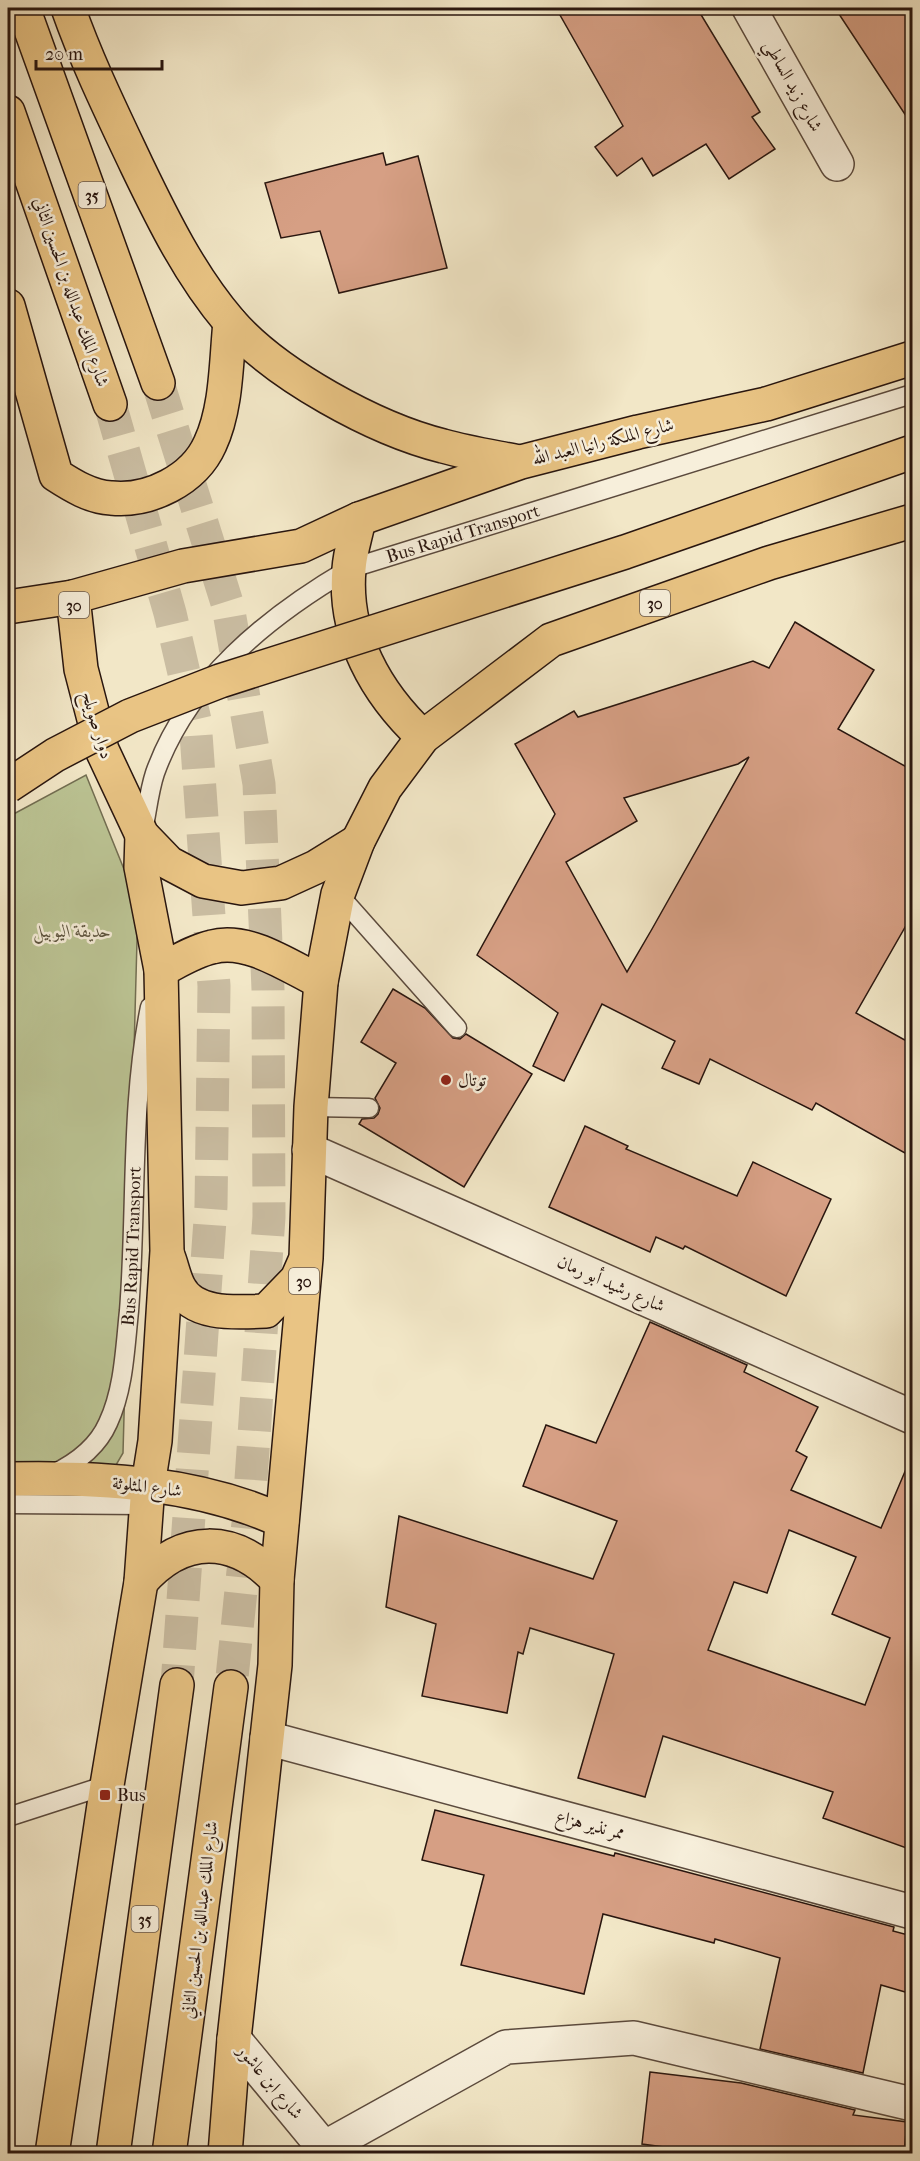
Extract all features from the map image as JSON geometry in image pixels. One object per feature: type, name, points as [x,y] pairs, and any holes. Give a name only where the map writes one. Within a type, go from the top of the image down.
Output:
[{"type":"main road","name":"35","points":[[23,8],[158,383]]},
{"type":"main road","points":[[68,8],[88,64],[173,239],[230,322],[272,359],[317,391],[366,417],[442,446],[521,462]]},
{"type":"main road","name":"شارع الملك عبدالله بن الحسين الثاني","points":[[8,112],[110,404]]},
{"type":"main road","points":[[8,306],[56,475],[81,491],[110,498],[140,498],[168,487],[192,470],[210,446],[219,418],[230,322]]},
{"type":"main road","name":"شارع الملكة رانيا العبد الله","points":[[73,597],[183,566],[301,546],[359,519],[521,462],[638,432],[766,404],[912,358]]},
{"type":"main road","points":[[8,786],[55,755],[130,716],[220,681],[625,552],[912,452]]},
{"type":"main road","points":[[161,970],[212,946],[232,944],[251,949],[321,982],[338,894],[358,841],[385,788],[423,736],[399,715],[380,690],[365,662],[355,632],[349,600],[349,568],[359,519]]},
{"type":"main road","name":"30","points":[[423,736],[551,640],[769,563],[912,520]]},
{"type":"main road","name":"30","points":[[8,607],[73,597]]},
{"type":"main road","name":"دوار صويلح","points":[[73,597],[81,669],[102,750],[142,835],[169,863],[203,881],[242,888],[281,883],[316,867],[358,841]]},
{"type":"main road","points":[[52,2154],[106,1785],[141,1582],[147,1495],[155,1441],[167,1251],[161,970],[141,867],[142,835]]},
{"type":"main road","name":"30","points":[[277,1580],[306,1258],[311,1107],[321,982]]},
{"type":"main road","points":[[167,1251],[180,1290],[201,1307],[234,1313],[266,1311],[297,1279],[306,1258]]},
{"type":"main road","name":"شارع المثلوثة","points":[[20,1479],[147,1495],[246,1504],[282,1521]]},
{"type":"main road","points":[[141,1582],[156,1565],[175,1553],[197,1546],[220,1546],[242,1552],[261,1563],[277,1580],[275,1665],[234,2039],[225,2154]]},
{"type":"main road","name":"35","points":[[113,2154],[177,1685]]},
{"type":"main road","name":"شارع الملك عبدالله بن الحسين الثاني","points":[[169,2154],[231,1687]]},
{"type":"street","name":"شارع زيد الساطي","points":[[749,8],[837,164]]},
{"type":"street","name":"شارع رشيد أبو رمان","points":[[309,1150],[912,1417]]},
{"type":"street","name":"ممر نذير هزاع","points":[[267,1738],[912,1912]]},
{"type":"street","points":[[327,2151],[506,2047],[517,2046],[634,2038],[912,2104]]},
{"type":"street","name":"شارع ابن عاشور","points":[[234,2039],[327,2151]]},
{"type":"lane","name":"Bus Rapid Transport","points":[[142,835],[154,775],[170,736],[207,682],[270,622],[318,587],[349,568],[378,557],[525,515],[581,495],[912,394]]},
{"type":"lane","points":[[338,894],[457,1029]]},
{"type":"lane","name":"Bus Rapid Transport","points":[[20,1479],[52,1474],[84,1455],[98,1441],[115,1407],[124,1365],[130,1290],[143,1045],[149,1008],[161,970]]},
{"type":"lane","points":[[311,1107],[369,1108]]},
{"type":"lane","points":[[8,1504],[147,1495]]},
{"type":"lane","points":[[8,1817],[106,1785]]},
{"type":"green space","name":"حديقة اليوبيل","points":[[86,775],[138,904],[123,1453],[98,1496],[8,1492],[8,817]]},
{"type":"building","points":[[556,8],[697,8],[760,112],[752,117],[775,149],[729,179],[706,144],[653,176],[642,158],[617,176],[595,147],[623,126]]},
{"type":"building","points":[[835,8],[912,8],[912,125]]},
{"type":"building","points":[[383,153],[386,165],[418,156],[447,268],[339,293],[320,231],[281,238],[265,183]]},
{"type":"building","points":[[795,622],[874,670],[838,729],[912,770],[912,915],[856,1013],[912,1044],[912,1157],[816,1103],[812,1110],[710,1059],[699,1084],[662,1068],[675,1041],[602,1004],[564,1081],[533,1066],[558,1013],[477,955],[555,814],[515,744],[574,711],[578,717],[753,661],[769,668]],"holes":[[[749,757],[627,972],[566,862],[637,821],[624,798],[738,764]]]},
{"type":"building","name":"توتال","points":[[393,989],[425,1008],[453,1038],[460,1039],[466,1034],[532,1074],[464,1187],[359,1124],[362,1119],[374,1118],[378,1114],[380,1108],[375,1098],[396,1063],[361,1042]]},
{"type":"building","points":[[585,1126],[628,1146],[626,1149],[737,1196],[753,1162],[831,1199],[786,1296],[685,1246],[683,1249],[656,1237],[650,1252],[549,1207]]},
{"type":"building","points":[[650,1322],[747,1365],[744,1372],[818,1407],[796,1451],[807,1457],[791,1490],[881,1528],[912,1455],[912,1850],[823,1818],[833,1792],[663,1736],[645,1797],[578,1778],[614,1654],[530,1628],[523,1654],[518,1652],[507,1713],[422,1696],[436,1624],[386,1607],[399,1516],[593,1579],[617,1521],[523,1486],[546,1425],[596,1443]],"holes":[[[789,1530],[856,1557],[832,1614],[890,1638],[865,1705],[708,1650],[734,1582],[767,1593]]]},
{"type":"building","points":[[435,1810],[614,1856],[615,1853],[894,1927],[893,1931],[912,1936],[912,1994],[881,1985],[863,2073],[760,2049],[780,1958],[715,1939],[714,1943],[603,1914],[584,1994],[461,1965],[484,1875],[422,1860]]},
{"type":"building","points":[[650,2072],[741,2083],[855,2110],[853,2115],[907,2122],[904,2154],[716,2154],[642,2144]]},
{"type":"tunnel","points":[[158,383],[228,606],[259,784],[268,989],[269,1217],[248,1523],[231,1687]]},
{"type":"tunnel","points":[[110,404],[170,613],[195,720],[214,986],[211,1206],[177,1685]]},
{"type":"place","name":"توتال","points":[[446,1080]]},
{"type":"place","name":"Bus","points":[[105,1795]]}]
